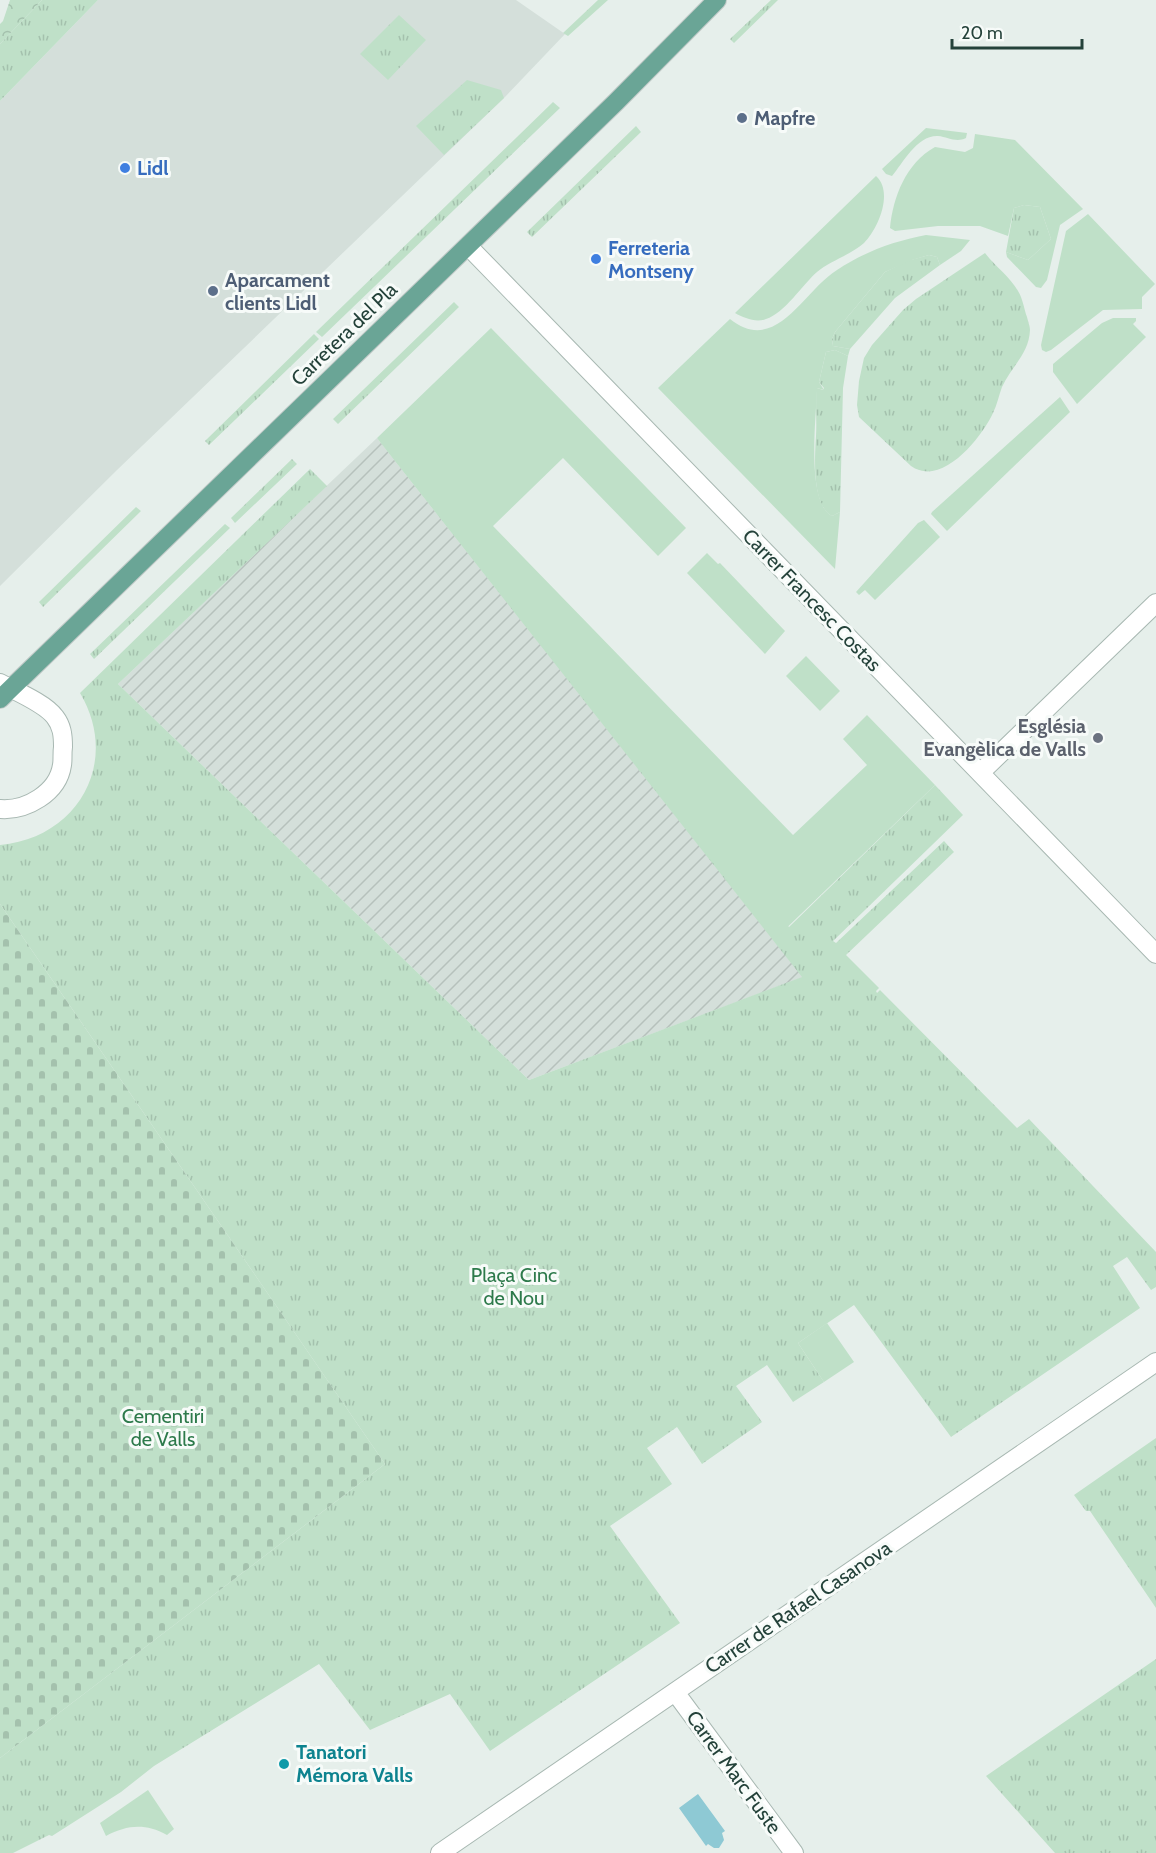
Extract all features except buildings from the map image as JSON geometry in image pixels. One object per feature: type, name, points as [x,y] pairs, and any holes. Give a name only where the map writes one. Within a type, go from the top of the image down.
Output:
[{"type":"main road","name":"Carretera del Pla","points":[[4,690],[468,246],[717,0]]},
{"type":"street","name":"Carrer Francesc Costas","points":[[468,246],[1156,954]]},
{"type":"street","points":[[981,772],[1156,603]]},
{"type":"street","points":[[0,809],[10,810],[27,806],[53,788],[62,767],[63,732],[50,710],[4,690]]},
{"type":"street","name":"Carrer de Rafael Casanova","points":[[440,1853],[1156,1362]]},
{"type":"street","name":"Carrer Marc Fuste","points":[[675,1692],[794,1853]]},
{"type":"shaded area","points":[[98,0],[516,0],[565,34],[504,98],[117,470],[0,586],[0,101]]},
{"type":"shaded area","points":[[377,438],[803,977],[529,1080],[118,684]]},
{"type":"green space","points":[[10,0],[42,0],[0,44],[0,24]]},
{"type":"green space","points":[[42,0],[98,0],[0,101],[0,44]]},
{"type":"green space","points":[[598,0],[608,0],[568,36],[563,33]]},
{"type":"green space","points":[[771,0],[778,0],[734,43],[730,39]]},
{"type":"green space","points":[[399,15],[426,40],[388,80],[360,54]]},
{"type":"green space","points":[[467,80],[501,90],[504,98],[444,155],[416,126]]},
{"type":"green space","points":[[553,102],[560,108],[322,337],[316,332]]},
{"type":"green space","points":[[636,126],[641,132],[532,237],[527,232]]},
{"type":"green space","points":[[926,128],[967,133],[966,138],[962,139],[955,140],[938,136],[924,140],[911,151],[892,176],[886,174],[882,169]]},
{"type":"green space","points":[[975,134],[1015,140],[1083,209],[1060,225],[1047,280],[1041,288],[1036,287],[1007,257],[1006,252],[1028,260],[1051,239],[1040,207],[1024,205],[1014,208],[1008,236],[980,226],[938,226],[895,231],[890,228],[898,193],[916,162],[935,147],[965,152],[973,148]]},
{"type":"green space","points":[[876,176],[884,191],[884,201],[879,220],[864,243],[817,272],[787,305],[773,316],[754,320],[735,313]]},
{"type":"green space","points":[[1024,205],[1040,207],[1051,239],[1028,260],[1006,252],[1014,208]]},
{"type":"green space","points":[[1088,214],[1155,284],[1142,297],[1142,309],[1103,310],[1046,352],[1042,350],[1041,345],[1066,231]]},
{"type":"green space","points":[[926,235],[970,240],[961,251],[940,265],[937,257],[929,255],[885,272],[835,332],[832,339],[833,346],[850,349],[848,356],[835,350],[826,352],[819,382],[824,390],[817,388],[814,458],[819,494],[824,508],[832,516],[840,512],[835,569],[658,388],[730,319],[746,328],[761,330],[775,325],[788,316],[825,280],[847,264],[880,248]]},
{"type":"green space","points":[[985,253],[1020,294],[1030,327],[1029,339],[1002,387],[988,423],[980,434],[960,457],[948,465],[935,470],[923,471],[911,466],[859,417],[857,405],[859,381],[864,358],[872,345],[903,310]]},
{"type":"green space","points":[[929,255],[937,257],[940,265],[895,298],[850,349],[833,346],[832,339],[835,332],[885,272],[907,261]]},
{"type":"green space","points":[[454,302],[459,307],[338,424],[333,419]]},
{"type":"green space","points":[[1113,318],[1136,318],[1133,324],[1146,337],[1077,404],[1053,372],[1053,364],[1102,323]]},
{"type":"green space","points":[[491,328],[686,528],[658,556],[563,458],[493,526],[793,835],[867,765],[843,739],[867,715],[935,785],[774,940],[377,438]]},
{"type":"green space","points":[[314,334],[319,339],[209,445],[205,441]]},
{"type":"green space","points":[[835,350],[848,356],[843,388],[840,512],[832,516],[820,502],[817,491],[815,455],[817,388],[823,390],[824,388],[819,382],[826,352]]},
{"type":"green space","points":[[1060,397],[1070,412],[947,531],[931,514],[932,512]]},
{"type":"green space","name":"Plaça Cinc de Nou","points":[[377,438],[789,927],[935,785],[963,815],[833,941],[836,943],[944,841],[954,852],[846,955],[879,988],[877,993],[880,990],[1017,1128],[1029,1119],[1156,1252],[1156,1287],[1151,1290],[1127,1257],[1113,1266],[1140,1308],[951,1437],[854,1305],[798,1343],[824,1382],[793,1402],[767,1365],[736,1386],[762,1422],[702,1464],[677,1427],[647,1448],[672,1484],[610,1526],[680,1623],[490,1751],[450,1694],[370,1730],[319,1664],[154,1766],[121,1792],[52,1836],[49,1835],[13,1853],[0,1853],[0,1758],[385,1464],[0,904],[0,845],[28,839],[51,828],[70,812],[85,792],[93,770],[96,745],[92,719],[80,693],[310,469],[327,486],[118,684],[529,1080],[802,977]]},
{"type":"green space","points":[[292,459],[297,464],[235,523],[231,518]]},
{"type":"green space","points":[[136,507],[141,511],[43,607],[39,602]]},
{"type":"green space","points":[[924,520],[940,537],[875,600],[865,590],[859,595],[856,592],[918,523]]},
{"type":"green space","points":[[225,524],[230,528],[94,659],[90,654]]},
{"type":"green space","points":[[707,553],[718,564],[720,563],[785,631],[765,654],[687,573]]},
{"type":"green space","points":[[806,656],[840,691],[820,711],[786,676]]},
{"type":"green space","name":"Cementiri de Valls","points":[[0,904],[385,1464],[0,1758]]},
{"type":"green space","points":[[827,1323],[854,1362],[824,1382],[798,1343]]},
{"type":"green space","points":[[1156,1438],[1156,1608],[1090,1511],[1086,1511],[1074,1495]]},
{"type":"green space","points":[[1156,1659],[1156,1853],[1055,1853],[986,1776]]},
{"type":"green space","points":[[148,1790],[174,1829],[167,1835],[144,1827],[136,1827],[106,1836],[100,1823]]},
{"type":"water","points":[[698,1794],[725,1831],[722,1833],[724,1840],[719,1848],[708,1844],[706,1846],[679,1808]]},
{"type":"place","name":"Mapfre","points":[[742,118]]},
{"type":"place","name":"Lidl","points":[[125,168]]},
{"type":"place","name":"Ferreteria Montseny","points":[[596,259]]},
{"type":"place","name":"Aparcament clients Lidl","points":[[213,291]]},
{"type":"place","name":"Església Evangèlica de Valls","points":[[1098,738]]},
{"type":"place","name":"Tanatori Mémora Valls","points":[[284,1764]]}]
